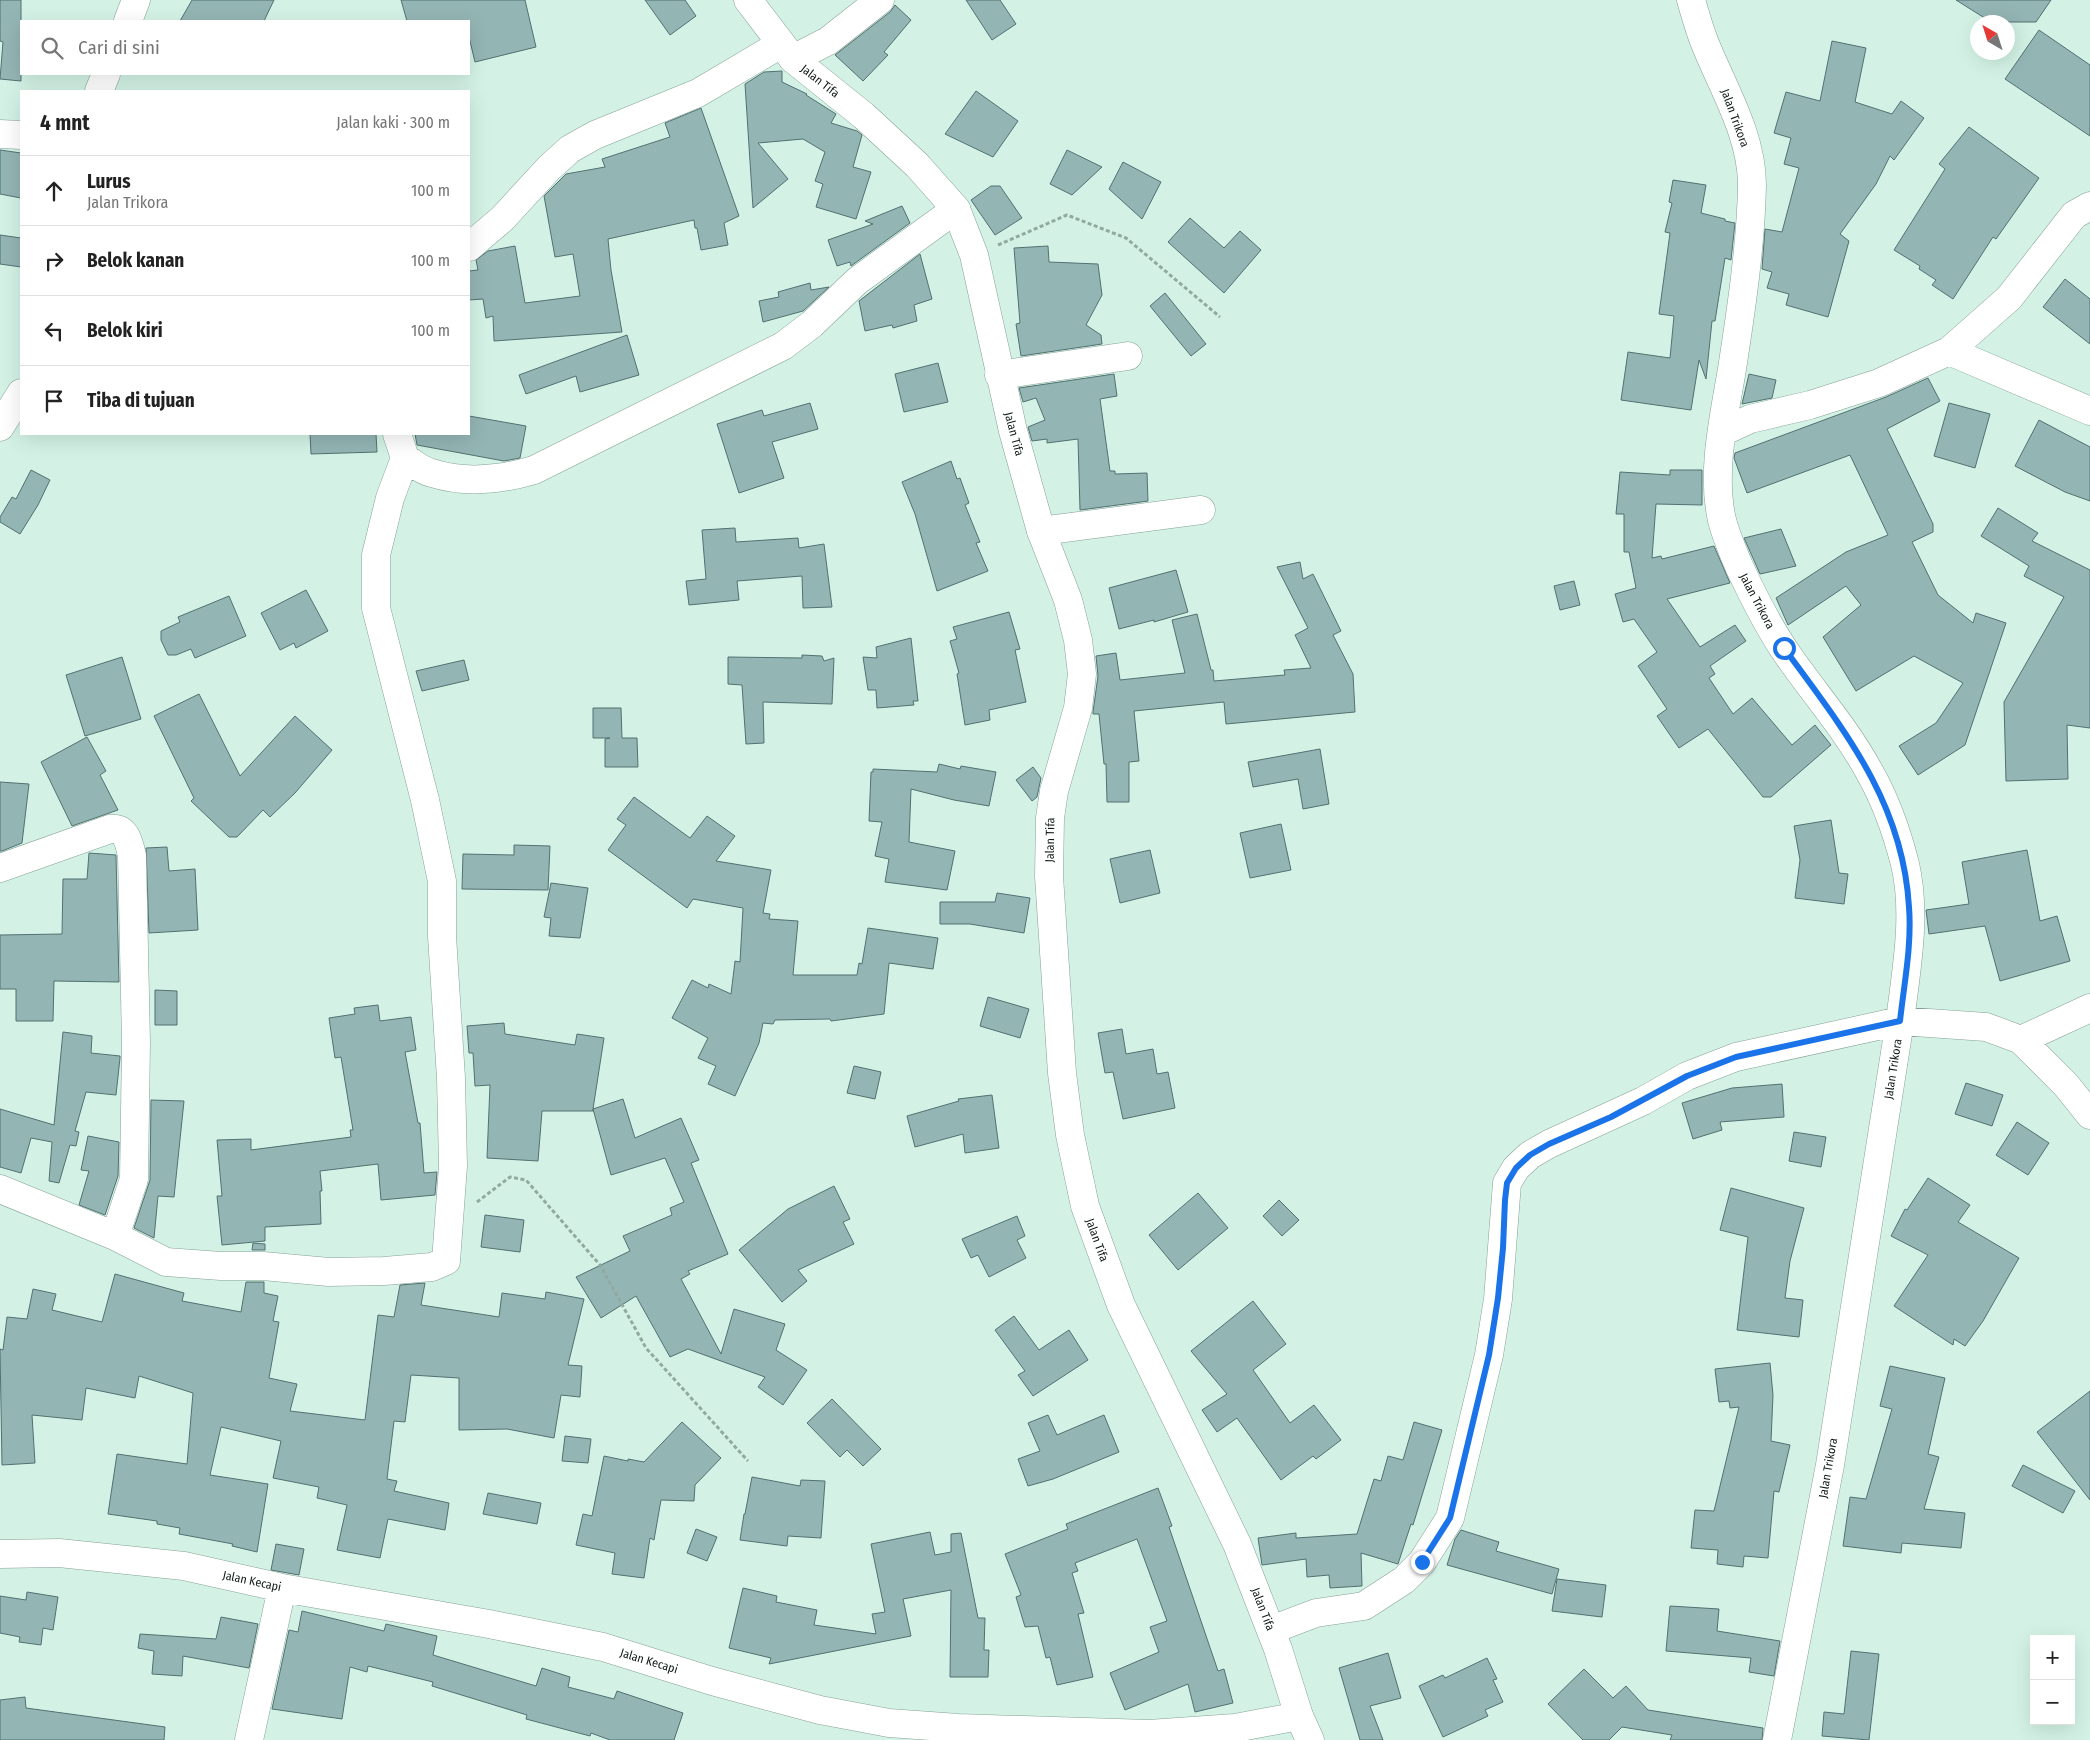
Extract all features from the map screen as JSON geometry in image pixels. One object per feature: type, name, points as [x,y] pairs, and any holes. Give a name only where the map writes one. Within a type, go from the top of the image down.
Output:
[{"type":"street","points":[[128,20],[136,0]]},
{"type":"street","name":"Jalan Tifa","points":[[748,0],[787,52],[894,141],[956,209],[974,255],[999,376],[1041,531],[1068,600],[1078,640],[1082,674],[1078,708],[1054,791],[1050,818],[1050,876],[1062,1073],[1070,1135],[1085,1206],[1121,1306],[1237,1544],[1271,1630],[1298,1716],[1310,1740]]},
{"type":"street","points":[[470,247],[502,219],[549,168],[570,149],[595,135],[698,93],[787,52],[828,41],[880,0]]},
{"type":"street","name":"Jalan Trikora","points":[[1691,0],[1704,40],[1746,142],[1752,182],[1737,335],[1722,432],[1718,483],[1722,520],[1734,554],[1753,596],[1784,648],[1844,730],[1870,773],[1894,828],[1905,866],[1910,909],[1908,953],[1900,1021],[1830,1465],[1777,1740]]},
{"type":"street","points":[[99,90],[106,75]]},
{"type":"street","points":[[0,134],[20,135]]},
{"type":"street","points":[[1722,432],[1750,419],[1810,405],[1879,383],[1949,351],[2009,298],[2074,216],[2090,206]]},
{"type":"street","points":[[401,446],[430,473],[466,480],[508,478],[534,470],[783,346],[812,324],[857,281],[956,209]]},
{"type":"street","points":[[1949,351],[2090,411]]},
{"type":"street","points":[[999,376],[1128,356]]},
{"type":"street","points":[[0,427],[20,395]]},
{"type":"street","points":[[0,1189],[116,1236],[166,1262],[221,1266],[263,1266],[329,1272],[384,1271],[432,1267],[446,1261],[453,1166],[451,1078],[442,936],[442,881],[425,800],[376,608],[376,555],[401,446]]},
{"type":"street","points":[[1041,531],[1201,510]]},
{"type":"street","points":[[0,868],[110,829],[116,828],[122,831],[130,843],[132,856],[136,1043],[134,1180],[116,1236]]},
{"type":"street","points":[[2021,1040],[2090,1008]]},
{"type":"street","points":[[1271,1630],[1316,1613],[1364,1606],[1404,1580],[1422,1562],[1450,1518],[1489,1355],[1498,1298],[1507,1183],[1516,1168],[1530,1155],[1549,1144],[1644,1101],[1687,1076],[1736,1057],[1900,1021],[1986,1027],[2021,1040],[2066,1085],[2090,1116]]},
{"type":"street","name":"Jalan Kecapi","points":[[0,1554],[59,1553],[184,1566],[282,1588],[489,1624],[603,1647],[712,1681],[820,1710],[890,1723],[958,1728],[1149,1734],[1235,1728],[1298,1716]]},
{"type":"street","points":[[249,1740],[282,1588]]},
{"type":"path","points":[[974,255],[1067,215],[1126,238],[1220,317]]},
{"type":"path","points":[[471,1208],[510,1177],[526,1180],[600,1265],[646,1348],[748,1461]]},
{"type":"building","points":[[0,0],[21,0],[21,81],[0,79],[3,42],[0,41]]},
{"type":"building","points":[[192,0],[274,0],[264,20],[181,20]]},
{"type":"building","points":[[401,0],[525,0],[536,47],[475,62],[470,41],[470,20],[407,20]]},
{"type":"building","points":[[645,0],[685,0],[696,16],[670,35]]},
{"type":"building","points":[[966,0],[1000,0],[1016,24],[992,40]]},
{"type":"building","points":[[1956,0],[2051,0],[2036,22],[2015,22],[2015,15],[1980,15]]},
{"type":"building","points":[[895,5],[911,20],[884,52],[888,55],[863,81],[835,55],[890,12]]},
{"type":"building","points":[[2039,30],[2090,65],[2090,136],[2005,79]]},
{"type":"building","points":[[1832,41],[1866,48],[1855,102],[1892,114],[1901,101],[1924,118],[1894,160],[1890,156],[1876,184],[1840,234],[1849,241],[1828,317],[1786,305],[1789,294],[1767,288],[1772,272],[1762,269],[1765,229],[1782,232],[1799,168],[1784,164],[1791,138],[1774,133],[1786,92],[1820,101]]},
{"type":"building","points":[[782,71],[782,82],[807,94],[836,114],[831,123],[857,131],[862,135],[853,167],[871,172],[856,219],[816,207],[823,184],[815,181],[825,152],[803,139],[758,143],[788,179],[753,208],[745,84],[764,72]]},
{"type":"building","points":[[976,91],[1018,121],[993,157],[945,134]]},
{"type":"building","points":[[701,108],[739,216],[724,223],[728,245],[701,250],[694,220],[608,239],[611,270],[622,332],[494,341],[493,316],[486,318],[483,299],[470,300],[470,271],[478,270],[476,260],[488,251],[515,246],[525,303],[580,296],[573,254],[555,257],[544,196],[566,174],[605,167],[602,159],[670,137],[665,123]]},
{"type":"building","points":[[1969,127],[2039,178],[1996,239],[1993,237],[1953,299],[1932,285],[1936,280],[1919,269],[1920,266],[1894,250],[1945,169],[1939,164]]},
{"type":"building","points":[[0,150],[20,153],[20,198],[0,194]]},
{"type":"building","points":[[1067,150],[1102,167],[1072,195],[1050,184]]},
{"type":"building","points":[[1123,162],[1161,182],[1142,219],[1109,189]]},
{"type":"building","points":[[1673,180],[1706,185],[1701,213],[1735,223],[1731,260],[1725,258],[1715,321],[1712,321],[1706,379],[1699,360],[1691,410],[1621,400],[1628,352],[1670,358],[1674,316],[1659,314],[1670,233],[1665,232],[1672,203],[1669,202]]},
{"type":"building","points":[[991,186],[1000,186],[1022,218],[995,235],[971,200]]},
{"type":"building","points":[[902,206],[910,223],[851,266],[850,262],[837,266],[828,240],[873,224],[865,221]]},
{"type":"building","points":[[1190,218],[1224,248],[1240,231],[1261,250],[1224,293],[1168,242]]},
{"type":"building","points":[[0,235],[20,238],[20,267],[0,264]]},
{"type":"building","points":[[1048,246],[1049,262],[1098,264],[1102,295],[1086,325],[1101,335],[1102,344],[1021,356],[1016,324],[1020,323],[1014,248]]},
{"type":"building","points":[[920,254],[932,299],[914,305],[917,321],[893,328],[892,325],[865,331],[859,301]]},
{"type":"building","points":[[2065,279],[2090,299],[2090,344],[2043,307]]},
{"type":"building","points":[[810,283],[811,290],[829,287],[803,311],[763,322],[759,301],[779,297],[778,292]]},
{"type":"building","points":[[1165,293],[1206,344],[1191,356],[1150,306]]},
{"type":"building","points":[[627,335],[639,375],[580,392],[576,376],[526,394],[519,375]]},
{"type":"building","points":[[938,363],[948,402],[904,412],[895,374]]},
{"type":"building","points":[[1114,374],[1117,396],[1100,399],[1110,471],[1115,471],[1115,474],[1147,473],[1148,501],[1080,510],[1078,439],[1047,443],[1047,439],[1032,441],[1028,427],[1045,420],[1036,398],[1023,402],[1019,388]]},
{"type":"building","points":[[1749,374],[1776,380],[1772,398],[1742,404]]},
{"type":"building","points":[[1928,378],[1940,401],[1887,429],[1933,524],[1933,532],[1912,542],[1938,595],[1973,623],[1976,613],[2006,623],[1965,745],[1918,775],[1899,746],[1936,723],[1963,683],[1914,656],[1856,691],[1823,637],[1861,605],[1846,586],[1788,625],[1776,598],[1846,552],[1888,535],[1850,455],[1747,493],[1734,458],[1735,453],[1886,397]]},
{"type":"building","points":[[810,403],[818,429],[772,442],[784,478],[739,493],[717,424],[762,410],[764,416]]},
{"type":"building","points":[[1949,403],[1990,414],[1975,468],[1934,456]]},
{"type":"building","points":[[470,416],[526,426],[520,458],[504,461],[417,445],[415,435],[470,435]]},
{"type":"building","points":[[2039,420],[2090,447],[2090,501],[2065,492],[2015,466]]},
{"type":"building","points":[[310,435],[376,435],[377,452],[311,454]]},
{"type":"building","points":[[951,461],[957,479],[960,478],[969,503],[965,505],[980,542],[976,543],[988,571],[937,591],[915,514],[902,482]]},
{"type":"building","points":[[31,470],[50,480],[38,505],[20,534],[0,522],[0,517],[12,497],[16,499]]},
{"type":"building","points":[[1670,470],[1702,470],[1702,505],[1656,504],[1652,558],[1661,556],[1662,559],[1714,546],[1730,583],[1667,599],[1700,647],[1735,625],[1746,641],[1710,666],[1715,674],[1709,678],[1733,714],[1752,698],[1792,745],[1815,725],[1831,745],[1771,797],[1763,797],[1708,729],[1679,748],[1657,716],[1667,709],[1638,666],[1657,652],[1634,619],[1623,622],[1615,594],[1636,588],[1629,552],[1624,552],[1624,514],[1616,514],[1620,472],[1670,475]]},
{"type":"building","points":[[1998,508],[2038,533],[2032,541],[2090,570],[2090,728],[2067,725],[2068,779],[2006,781],[2004,702],[2064,597],[2024,576],[2029,566],[1981,536]]},
{"type":"building","points":[[735,528],[736,542],[798,538],[799,548],[824,544],[832,607],[803,608],[802,576],[737,581],[739,600],[689,605],[686,581],[706,579],[702,530]]},
{"type":"building","points":[[1781,529],[1796,566],[1760,574],[1744,538]]},
{"type":"building","points":[[1300,562],[1303,579],[1313,574],[1341,631],[1333,635],[1353,674],[1355,712],[1226,724],[1224,702],[1134,711],[1139,761],[1129,762],[1129,802],[1107,802],[1106,764],[1104,764],[1099,714],[1093,714],[1098,676],[1096,656],[1116,653],[1120,680],[1185,673],[1172,620],[1197,614],[1211,670],[1213,670],[1214,681],[1285,675],[1284,670],[1311,668],[1295,635],[1308,628],[1277,567]]},
{"type":"building","points":[[1176,570],[1188,612],[1154,622],[1154,620],[1119,629],[1109,588]]},
{"type":"building","points":[[1574,581],[1580,605],[1560,610],[1554,586]]},
{"type":"building","points":[[306,590],[328,631],[296,648],[294,643],[280,650],[261,613]]},
{"type":"building","points":[[229,596],[246,636],[195,658],[191,649],[176,655],[168,655],[161,640],[161,631],[180,622],[178,617]]},
{"type":"building","points":[[1009,612],[1020,649],[1015,650],[1026,702],[989,710],[990,720],[965,725],[957,674],[959,673],[950,641],[957,639],[953,627]]},
{"type":"building","points":[[911,638],[918,701],[913,701],[914,705],[877,708],[876,690],[868,690],[863,657],[877,658],[876,647]]},
{"type":"building","points":[[802,655],[822,656],[824,661],[834,658],[832,704],[763,702],[764,743],[746,744],[742,685],[728,684],[728,657],[802,658]]},
{"type":"building","points":[[122,657],[141,719],[85,736],[66,675]]},
{"type":"building","points":[[464,660],[469,680],[422,691],[416,671]]},
{"type":"building","points":[[199,694],[240,776],[295,716],[332,750],[295,793],[270,817],[263,810],[237,837],[229,837],[191,801],[194,798],[154,716]]},
{"type":"building","points":[[593,708],[621,708],[622,738],[637,738],[638,767],[605,767],[605,739],[610,738],[593,738]]},
{"type":"building","points":[[87,737],[106,771],[100,775],[118,810],[72,826],[41,762]]},
{"type":"building","points":[[1320,749],[1329,804],[1303,809],[1298,779],[1253,787],[1248,762]]},
{"type":"building","points":[[939,764],[960,769],[961,766],[996,772],[989,806],[954,800],[911,789],[909,842],[955,851],[947,890],[885,882],[889,859],[875,856],[882,822],[869,821],[871,772],[873,772],[873,769],[937,772]]},
{"type":"building","points":[[1033,767],[1041,778],[1037,797],[1032,801],[1016,780]]},
{"type":"building","points":[[0,782],[29,784],[22,843],[2,851],[0,851]]},
{"type":"building","points":[[634,797],[690,838],[707,816],[735,836],[716,861],[771,870],[763,913],[770,914],[769,919],[798,921],[793,975],[857,975],[859,963],[862,964],[868,928],[938,938],[933,969],[889,963],[884,1014],[831,1021],[830,1019],[775,1020],[773,1024],[763,1023],[759,1043],[735,1096],[708,1084],[716,1066],[698,1058],[708,1038],[672,1018],[692,980],[708,988],[709,984],[731,994],[735,961],[740,962],[743,908],[693,899],[687,908],[608,850],[626,825],[617,819]]},
{"type":"building","points":[[1831,820],[1839,873],[1848,874],[1844,904],[1795,898],[1800,860],[1794,826]]},
{"type":"building","points":[[1281,824],[1291,870],[1250,878],[1240,833]]},
{"type":"building","points":[[514,845],[550,846],[548,890],[462,889],[463,854],[514,855]]},
{"type":"building","points":[[167,847],[169,871],[195,869],[198,930],[149,933],[146,848]]},
{"type":"building","points":[[1150,850],[1160,893],[1120,903],[1110,859]]},
{"type":"building","points":[[2027,850],[2040,921],[2057,916],[2070,961],[2000,981],[1985,926],[1929,934],[1926,910],[1969,904],[1962,862]]},
{"type":"building","points":[[89,853],[116,855],[119,982],[54,981],[53,1021],[16,1021],[16,989],[0,989],[0,935],[62,934],[63,879],[87,879]]},
{"type":"building","points":[[551,883],[588,888],[580,938],[549,936],[551,918],[544,917]]},
{"type":"building","points":[[997,893],[1030,898],[1024,933],[970,924],[940,924],[940,902],[995,902]]},
{"type":"building","points":[[155,990],[177,991],[177,1025],[155,1025]]},
{"type":"building","points":[[988,997],[1029,1009],[1020,1038],[980,1026]]},
{"type":"building","points":[[378,1005],[380,1021],[411,1017],[416,1050],[405,1052],[418,1123],[420,1123],[424,1173],[437,1172],[435,1195],[381,1200],[378,1164],[320,1171],[322,1191],[320,1191],[321,1224],[265,1227],[265,1241],[222,1245],[217,1196],[222,1196],[217,1140],[251,1139],[251,1150],[351,1137],[350,1130],[353,1130],[341,1057],[335,1058],[329,1018],[355,1014],[354,1008]]},
{"type":"building","points":[[504,1023],[505,1034],[575,1045],[577,1034],[604,1038],[593,1111],[542,1111],[538,1161],[487,1158],[490,1085],[475,1086],[473,1053],[469,1053],[467,1026]]},
{"type":"building","points":[[1122,1029],[1126,1054],[1153,1049],[1157,1074],[1168,1072],[1175,1108],[1123,1119],[1113,1072],[1105,1073],[1098,1033]]},
{"type":"building","points":[[63,1032],[92,1036],[91,1053],[120,1056],[120,1058],[116,1095],[86,1092],[75,1131],[79,1132],[76,1146],[70,1145],[59,1183],[49,1181],[52,1142],[31,1138],[21,1173],[0,1167],[0,1109],[54,1125]]},
{"type":"building","points":[[854,1066],[881,1072],[875,1099],[847,1093]]},
{"type":"building","points":[[1966,1083],[2003,1095],[1992,1126],[1955,1114]]},
{"type":"building","points":[[1782,1084],[1784,1117],[1720,1122],[1722,1130],[1693,1139],[1682,1103],[1732,1088]]},
{"type":"building","points":[[992,1095],[999,1148],[965,1153],[963,1134],[915,1147],[907,1116],[959,1101],[958,1099]]},
{"type":"building","points":[[623,1099],[635,1138],[681,1118],[699,1160],[691,1163],[728,1254],[688,1271],[690,1274],[681,1279],[721,1354],[734,1309],[785,1324],[776,1350],[807,1370],[783,1405],[758,1387],[765,1377],[688,1349],[670,1357],[636,1296],[601,1318],[576,1277],[630,1251],[623,1236],[672,1215],[670,1208],[684,1202],[665,1158],[611,1175],[593,1109]]},
{"type":"building","points":[[151,1100],[184,1101],[174,1197],[158,1196],[154,1238],[134,1228],[150,1180]]},
{"type":"building","points":[[2017,1122],[2049,1143],[2028,1175],[1996,1155]]},
{"type":"building","points":[[1794,1132],[1826,1137],[1821,1167],[1789,1161]]},
{"type":"building","points":[[88,1136],[119,1142],[118,1176],[105,1215],[79,1205],[89,1171],[81,1170]]},
{"type":"building","points":[[1928,1178],[1970,1205],[1958,1222],[2019,1258],[1983,1321],[1965,1346],[1954,1339],[1953,1345],[1894,1306],[1928,1255],[1891,1236],[1905,1209],[1907,1210]]},
{"type":"building","points":[[834,1186],[850,1219],[843,1222],[854,1244],[798,1270],[807,1281],[782,1302],[739,1250],[788,1209]]},
{"type":"building","points":[[1731,1188],[1804,1208],[1790,1261],[1785,1298],[1803,1300],[1799,1337],[1737,1330],[1748,1237],[1720,1230]]},
{"type":"building","points":[[1198,1193],[1228,1228],[1178,1270],[1149,1235]]},
{"type":"building","points":[[1279,1200],[1299,1220],[1282,1236],[1263,1216]]},
{"type":"building","points":[[485,1215],[524,1220],[520,1252],[481,1247]]},
{"type":"building","points":[[1017,1216],[1025,1236],[1017,1240],[1026,1258],[989,1277],[978,1255],[971,1258],[962,1239]]},
{"type":"building","points":[[253,1243],[265,1244],[265,1250],[252,1250]]},
{"type":"building","points":[[115,1274],[184,1293],[182,1301],[241,1312],[246,1282],[264,1282],[264,1293],[278,1296],[273,1321],[279,1322],[269,1378],[297,1384],[290,1411],[365,1420],[378,1315],[394,1317],[400,1285],[425,1283],[421,1305],[499,1317],[502,1293],[545,1299],[546,1292],[584,1299],[568,1365],[582,1366],[580,1397],[561,1395],[554,1438],[507,1429],[459,1430],[459,1378],[411,1375],[405,1422],[394,1421],[387,1479],[397,1481],[394,1491],[449,1503],[445,1530],[388,1519],[380,1558],[337,1550],[347,1505],[317,1498],[319,1487],[273,1478],[281,1441],[221,1427],[210,1475],[268,1484],[257,1552],[232,1546],[233,1544],[179,1534],[180,1528],[157,1524],[157,1521],[108,1514],[117,1454],[187,1464],[193,1393],[139,1376],[135,1398],[86,1388],[82,1420],[32,1415],[35,1463],[2,1465],[0,1349],[3,1350],[7,1317],[27,1319],[33,1289],[56,1294],[52,1310],[102,1322]]},
{"type":"building","points":[[1253,1301],[1286,1344],[1253,1370],[1290,1423],[1314,1405],[1341,1440],[1316,1459],[1313,1456],[1281,1480],[1237,1418],[1217,1432],[1202,1410],[1227,1394],[1191,1351]]},
{"type":"building","points":[[1014,1316],[1039,1350],[1069,1330],[1088,1360],[1033,1396],[1018,1375],[1025,1371],[995,1330]]},
{"type":"building","points":[[1770,1363],[1773,1395],[1771,1441],[1790,1445],[1779,1492],[1774,1491],[1768,1558],[1744,1556],[1743,1567],[1717,1564],[1718,1550],[1691,1548],[1695,1510],[1714,1511],[1739,1407],[1730,1408],[1729,1401],[1719,1402],[1715,1369]]},
{"type":"building","points":[[1890,1366],[1945,1378],[1928,1454],[1939,1457],[1924,1509],[1965,1513],[1961,1548],[1902,1543],[1901,1553],[1843,1546],[1850,1497],[1866,1499],[1892,1409],[1880,1406]]},
{"type":"building","points":[[2090,1391],[2090,1500],[2037,1432]]},
{"type":"building","points":[[832,1399],[881,1449],[863,1466],[847,1450],[840,1457],[807,1423]]},
{"type":"building","points":[[1048,1415],[1057,1435],[1104,1415],[1119,1452],[1053,1479],[1028,1486],[1018,1459],[1040,1451],[1028,1423]]},
{"type":"building","points":[[682,1422],[721,1458],[695,1485],[694,1501],[661,1500],[654,1540],[650,1538],[644,1578],[612,1574],[615,1553],[576,1545],[583,1514],[592,1516],[604,1456],[644,1462]]},
{"type":"building","points":[[1414,1422],[1442,1430],[1413,1525],[1411,1524],[1398,1564],[1361,1553],[1362,1586],[1330,1588],[1329,1575],[1307,1577],[1306,1559],[1262,1565],[1258,1538],[1296,1533],[1296,1538],[1357,1534],[1374,1479],[1381,1481],[1388,1456],[1403,1460]]},
{"type":"building","points":[[565,1436],[591,1439],[588,1463],[562,1461]]},
{"type":"building","points":[[2023,1465],[2075,1491],[2063,1513],[2012,1486]]},
{"type":"building","points":[[752,1477],[800,1486],[801,1480],[825,1481],[821,1538],[788,1536],[787,1546],[740,1540]]},
{"type":"building","points":[[1158,1488],[1172,1526],[1169,1527],[1218,1671],[1224,1669],[1233,1703],[1195,1712],[1188,1684],[1125,1710],[1110,1673],[1159,1652],[1150,1627],[1167,1621],[1137,1539],[1075,1563],[1078,1571],[1072,1573],[1084,1613],[1078,1614],[1093,1677],[1057,1685],[1050,1657],[1046,1658],[1038,1626],[1025,1627],[1016,1597],[1021,1595],[1005,1554],[1068,1529],[1066,1524]]},
{"type":"building","points":[[488,1493],[541,1503],[537,1524],[483,1514]]},
{"type":"building","points":[[696,1529],[717,1537],[707,1561],[687,1553]]},
{"type":"building","points":[[1461,1530],[1499,1542],[1496,1551],[1559,1569],[1552,1594],[1447,1565],[1455,1539]]},
{"type":"building","points":[[930,1532],[935,1555],[951,1552],[951,1534],[961,1533],[978,1618],[985,1618],[984,1650],[989,1650],[988,1677],[950,1677],[951,1590],[903,1599],[911,1636],[769,1664],[771,1658],[729,1648],[743,1588],[777,1596],[776,1602],[817,1610],[814,1625],[876,1634],[872,1614],[885,1612],[871,1544]]},
{"type":"building","points":[[276,1544],[304,1549],[299,1575],[271,1570]]},
{"type":"building","points":[[1557,1579],[1606,1585],[1602,1617],[1552,1611]]},
{"type":"building","points":[[27,1592],[58,1597],[53,1630],[43,1628],[41,1645],[19,1642],[20,1637],[0,1633],[0,1596],[26,1600]]},
{"type":"building","points":[[1670,1606],[1719,1609],[1717,1631],[1780,1641],[1774,1676],[1749,1672],[1751,1658],[1666,1651]]},
{"type":"building","points":[[302,1611],[384,1631],[386,1624],[437,1636],[433,1655],[536,1686],[542,1668],[570,1677],[568,1687],[614,1699],[617,1691],[683,1713],[674,1740],[610,1740],[591,1733],[590,1736],[526,1719],[527,1715],[432,1686],[433,1682],[368,1666],[367,1672],[350,1667],[342,1719],[272,1709],[289,1630],[298,1632]]},
{"type":"building","points":[[221,1617],[258,1624],[249,1668],[183,1656],[182,1676],[152,1674],[154,1651],[138,1648],[140,1634],[216,1639]]},
{"type":"building","points":[[1851,1651],[1879,1654],[1869,1740],[1822,1736],[1824,1712],[1844,1714]]},
{"type":"building","points":[[1388,1653],[1401,1698],[1370,1706],[1383,1740],[1360,1740],[1339,1668]]},
{"type":"building","points":[[1487,1658],[1497,1679],[1493,1680],[1503,1702],[1485,1710],[1488,1716],[1443,1737],[1419,1686],[1443,1675],[1445,1678]]},
{"type":"building","points":[[1584,1669],[1613,1698],[1626,1686],[1648,1710],[1763,1728],[1762,1740],[1670,1740],[1672,1735],[1622,1727],[1609,1740],[1583,1740],[1548,1704]]},
{"type":"building","points":[[25,1697],[26,1708],[165,1727],[164,1740],[0,1740],[0,1700]]},
{"type":"route","points":[[1422,1562],[1450,1518],[1489,1355],[1498,1298],[1507,1183],[1516,1168],[1530,1155],[1549,1144],[1644,1101],[1687,1076],[1736,1057],[1900,1021],[1908,953],[1910,909],[1905,866],[1891,819],[1870,773],[1844,730],[1784,648]]}]
